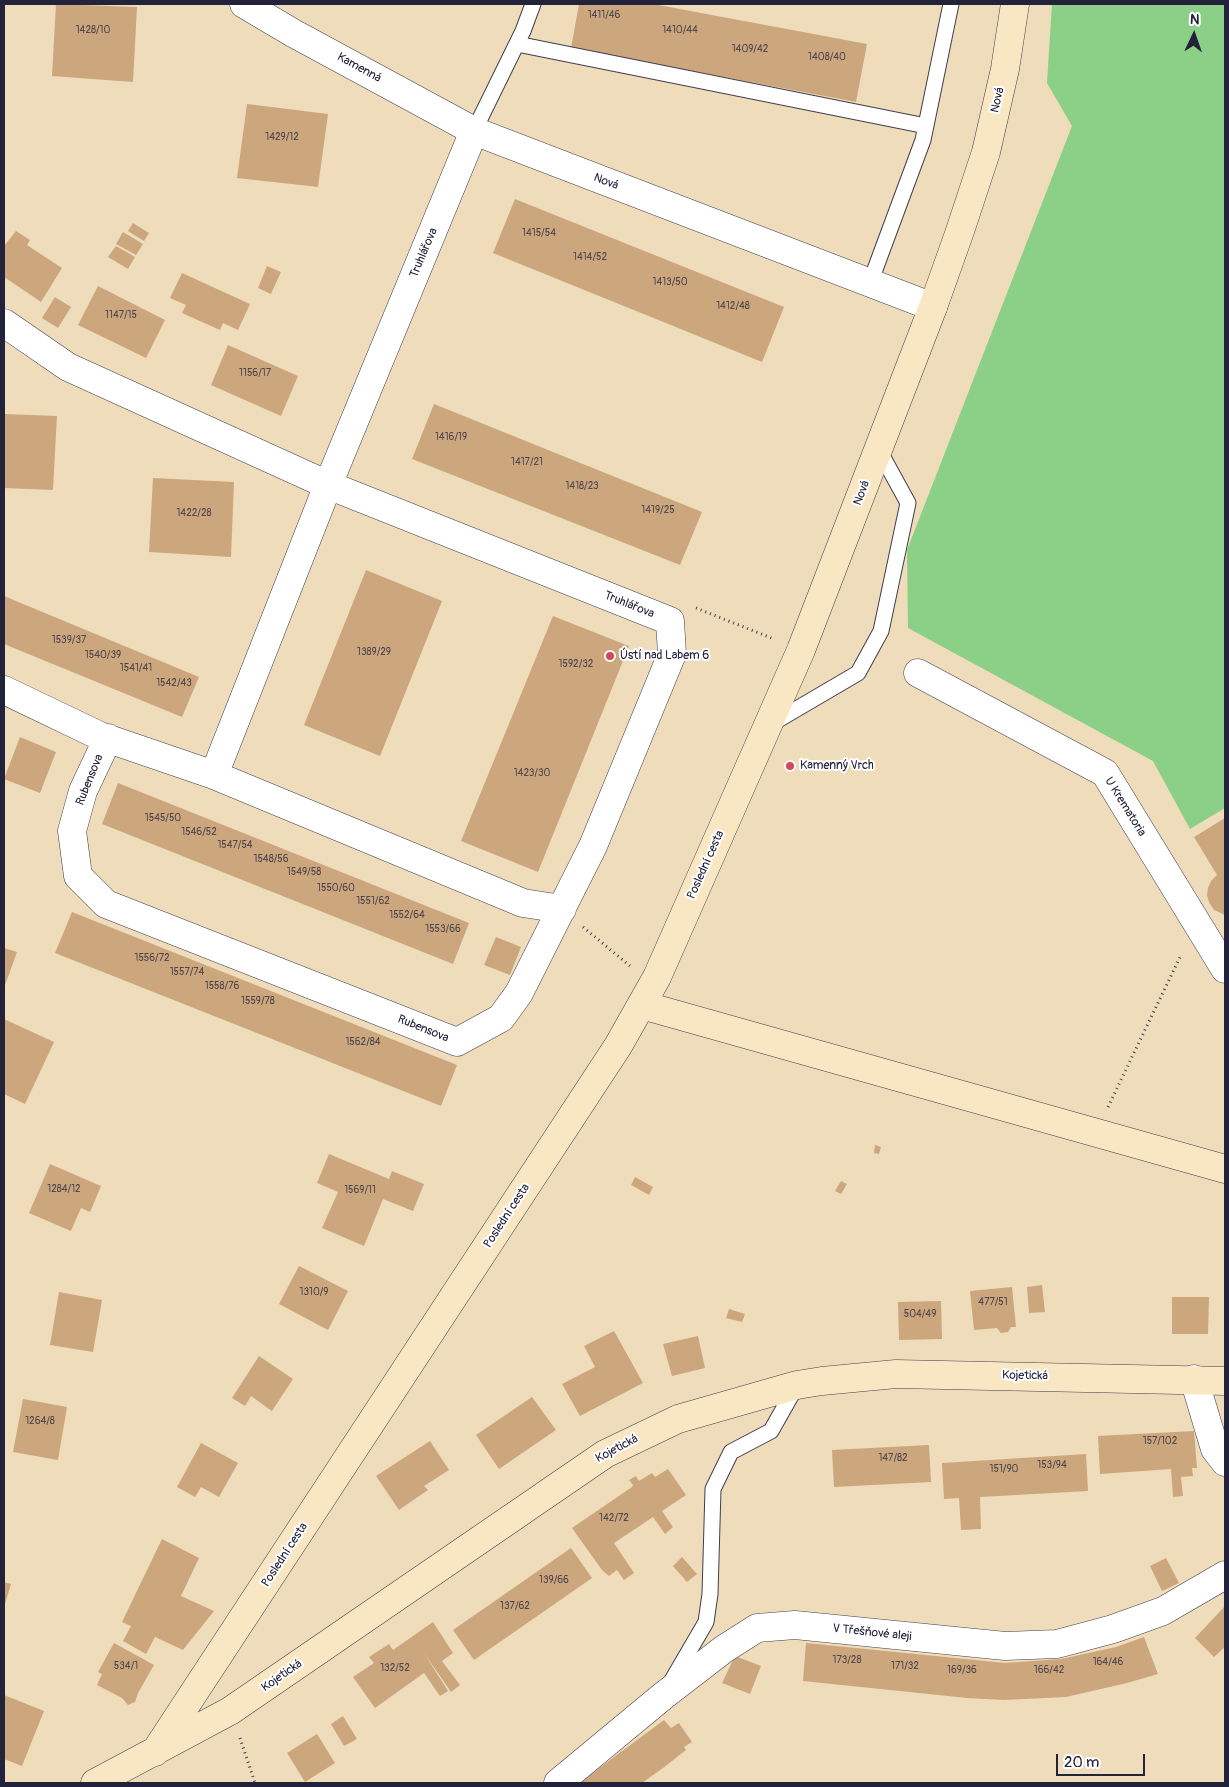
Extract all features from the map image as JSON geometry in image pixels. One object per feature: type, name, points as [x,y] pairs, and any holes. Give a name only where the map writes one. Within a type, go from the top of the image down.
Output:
[{"type":"street","name":"Kamenná","points":[[244,4],[293,33],[474,132]]},
{"type":"street","name":"Nová","points":[[801,650],[879,450],[960,231],[986,152],[1005,69],[1015,4]]},
{"type":"street","name":"Nová","points":[[474,132],[933,307]]},
{"type":"street","name":"Truhlářova","points":[[328,485],[474,132]]},
{"type":"street","name":"Truhlářova","points":[[4,323],[68,366],[328,485],[670,621],[672,654],[593,846],[562,909]]},
{"type":"street","points":[[214,775],[328,485]]},
{"type":"street","name":"Poslední cesta","points":[[155,1752],[618,1046],[647,995],[801,650]]},
{"type":"street","name":"U Krematoria","points":[[918,674],[1105,773],[1225,969]]},
{"type":"street","name":"Rubensova","points":[[4,690],[108,738],[214,775],[523,903],[562,909],[519,993],[501,1018],[456,1042],[106,904],[78,876],[72,831],[83,791],[108,738]]},
{"type":"street","points":[[647,995],[1095,1133],[1225,1169]]},
{"type":"street","name":"Kojetická","points":[[95,1783],[230,1711],[605,1454],[678,1419],[796,1385],[896,1374],[1225,1381]]},
{"type":"street","points":[[1194,1379],[1215,1449],[1225,1462]]},
{"type":"street","name":"V Třešňové aleji","points":[[558,1783],[663,1696],[724,1649],[758,1628],[795,1625],[1005,1646],[1057,1644],[1112,1629],[1163,1611],[1225,1575]]},
{"type":"lane","points":[[474,132],[517,44],[533,4]]},
{"type":"lane","points":[[870,283],[923,140],[951,4]]},
{"type":"lane","points":[[517,44],[926,126]]},
{"type":"lane","points":[[767,726],[858,673],[880,631],[908,503],[879,450]]},
{"type":"lane","points":[[663,1696],[706,1622],[710,1594],[713,1489],[731,1452],[771,1431],[796,1385]]},
{"type":"path","points":[[670,621],[683,603],[801,650]]},
{"type":"path","points":[[562,909],[647,995]]},
{"type":"path","points":[[1095,1133],[1197,923]]},
{"type":"path","points":[[230,1711],[255,1783]]},
{"type":"green space","points":[[1052,4],[1225,4],[1225,808],[1190,829],[1153,761],[908,628],[907,550],[1072,126],[1047,83]]},
{"type":"building","points":[[56,4],[137,7],[133,82],[52,76]]},
{"type":"building","points":[[579,4],[653,4],[867,44],[856,102],[571,48]]},
{"type":"building","points":[[247,104],[328,114],[318,187],[237,178]]},
{"type":"building","points":[[515,199],[784,307],[762,362],[493,253]]},
{"type":"building","points":[[133,223],[149,233],[144,241],[128,231]]},
{"type":"building","points":[[16,231],[30,240],[27,245],[62,268],[41,302],[4,277],[4,246]]},
{"type":"building","points":[[123,232],[143,244],[136,255],[116,244]]},
{"type":"building","points":[[116,246],[135,257],[128,269],[108,257]]},
{"type":"building","points":[[267,266],[281,272],[271,294],[258,288]]},
{"type":"building","points":[[182,273],[250,304],[238,330],[223,323],[220,330],[182,313],[186,305],[170,298]]},
{"type":"building","points":[[98,286],[165,320],[146,358],[78,325]]},
{"type":"building","points":[[55,297],[71,307],[58,328],[42,318]]},
{"type":"building","points":[[228,345],[298,376],[281,416],[211,385]]},
{"type":"building","points":[[434,404],[702,512],[680,565],[412,459]]},
{"type":"building","points":[[4,414],[57,416],[53,490],[4,488]]},
{"type":"building","points":[[153,478],[234,482],[231,557],[149,552]]},
{"type":"building","points":[[366,570],[442,601],[380,756],[304,725]]},
{"type":"building","points":[[4,596],[199,677],[182,717],[4,644]]},
{"type":"building","points":[[553,616],[629,646],[538,872],[461,841]]},
{"type":"building","points":[[20,737],[56,752],[40,793],[4,779]]},
{"type":"building","points":[[118,783],[469,923],[453,964],[102,824]]},
{"type":"building","points":[[1225,818],[1225,915],[1214,910],[1210,904],[1207,896],[1208,888],[1211,881],[1217,875],[1194,837]]},
{"type":"building","points":[[72,912],[457,1065],[441,1106],[55,953]]},
{"type":"building","points":[[496,937],[521,947],[510,975],[484,965]]},
{"type":"building","points":[[4,948],[17,952],[4,988]]},
{"type":"building","points":[[4,1019],[54,1042],[25,1104],[4,1094]]},
{"type":"building","points":[[875,1145],[881,1147],[879,1154],[874,1153]]},
{"type":"building","points":[[329,1154],[389,1179],[392,1171],[424,1184],[413,1211],[383,1199],[364,1246],[322,1228],[338,1192],[317,1183]]},
{"type":"building","points":[[50,1164],[101,1186],[90,1212],[81,1208],[71,1231],[29,1213]]},
{"type":"building","points":[[635,1177],[653,1187],[649,1195],[631,1185]]},
{"type":"building","points":[[841,1181],[847,1184],[841,1194],[835,1191]]},
{"type":"building","points":[[299,1266],[348,1291],[328,1330],[279,1304]]},
{"type":"building","points":[[1042,1285],[1045,1312],[1029,1313],[1027,1287]]},
{"type":"building","points":[[1012,1287],[1016,1327],[1011,1327],[1008,1332],[1001,1333],[997,1328],[974,1330],[970,1291]]},
{"type":"building","points":[[59,1292],[102,1300],[93,1352],[50,1345]]},
{"type":"building","points":[[1172,1297],[1209,1297],[1208,1334],[1172,1334]]},
{"type":"building","points":[[941,1301],[942,1339],[899,1340],[898,1302]]},
{"type":"building","points":[[729,1309],[745,1314],[742,1322],[726,1318]]},
{"type":"building","points":[[614,1331],[643,1383],[580,1416],[562,1384],[595,1367],[584,1346]]},
{"type":"building","points":[[698,1336],[705,1368],[672,1376],[663,1344]]},
{"type":"building","points":[[259,1356],[293,1379],[272,1411],[251,1396],[245,1406],[232,1398]]},
{"type":"building","points":[[532,1397],[556,1430],[499,1469],[476,1435]]},
{"type":"building","points":[[23,1399],[67,1407],[58,1460],[13,1452]]},
{"type":"building","points":[[1194,1431],[1197,1468],[1192,1468],[1193,1476],[1181,1477],[1183,1496],[1173,1497],[1171,1469],[1100,1474],[1098,1436]]},
{"type":"building","points":[[430,1441],[449,1470],[424,1486],[428,1490],[399,1510],[376,1476]]},
{"type":"building","points":[[201,1443],[238,1463],[219,1497],[201,1487],[195,1497],[177,1487]]},
{"type":"building","points":[[929,1445],[931,1482],[834,1487],[832,1450]]},
{"type":"building","points":[[1086,1454],[1088,1491],[980,1497],[981,1529],[961,1530],[959,1498],[944,1499],[942,1463]]},
{"type":"building","points":[[668,1469],[686,1495],[662,1511],[673,1527],[665,1534],[653,1517],[614,1543],[634,1573],[624,1580],[617,1570],[609,1576],[602,1570],[572,1528],[632,1487],[633,1485],[629,1480],[636,1476],[639,1481],[652,1473],[655,1477]]},
{"type":"building","points":[[162,1539],[199,1558],[181,1596],[214,1611],[183,1650],[155,1637],[146,1654],[123,1641],[131,1626],[122,1622]]},
{"type":"building","points":[[571,1548],[592,1578],[474,1660],[453,1630]]},
{"type":"building","points":[[682,1557],[697,1574],[687,1582],[673,1566]]},
{"type":"building","points":[[1166,1558],[1179,1583],[1162,1591],[1150,1566]]},
{"type":"building","points":[[4,1582],[11,1584],[4,1607]]},
{"type":"building","points":[[1225,1606],[1225,1647],[1214,1657],[1195,1638]]},
{"type":"building","points":[[433,1622],[453,1653],[442,1661],[460,1685],[451,1692],[424,1653],[448,1691],[440,1696],[424,1673],[375,1708],[353,1677],[374,1663],[369,1657],[389,1644],[393,1650]]},
{"type":"building","points":[[1144,1637],[1158,1674],[1066,1697],[1004,1700],[967,1698],[803,1681],[806,1643],[1005,1663],[1061,1659],[1116,1647]]},
{"type":"building","points":[[114,1643],[154,1665],[135,1702],[128,1705],[122,1698],[97,1685],[102,1674],[98,1672]]},
{"type":"building","points":[[735,1656],[761,1666],[750,1694],[722,1683]]},
{"type":"building","points":[[4,1695],[44,1711],[22,1766],[4,1759]]},
{"type":"building","points":[[343,1716],[357,1739],[344,1746],[331,1724]]},
{"type":"building","points":[[664,1720],[671,1728],[679,1723],[692,1742],[684,1747],[686,1750],[663,1768],[642,1783],[579,1783]]},
{"type":"building","points":[[317,1734],[335,1763],[305,1782],[287,1753]]},
{"type":"place","name":"Ústí nad Labem 6","points":[[610,656]]},
{"type":"place","name":"Kamenný Vrch","points":[[790,766]]}]
